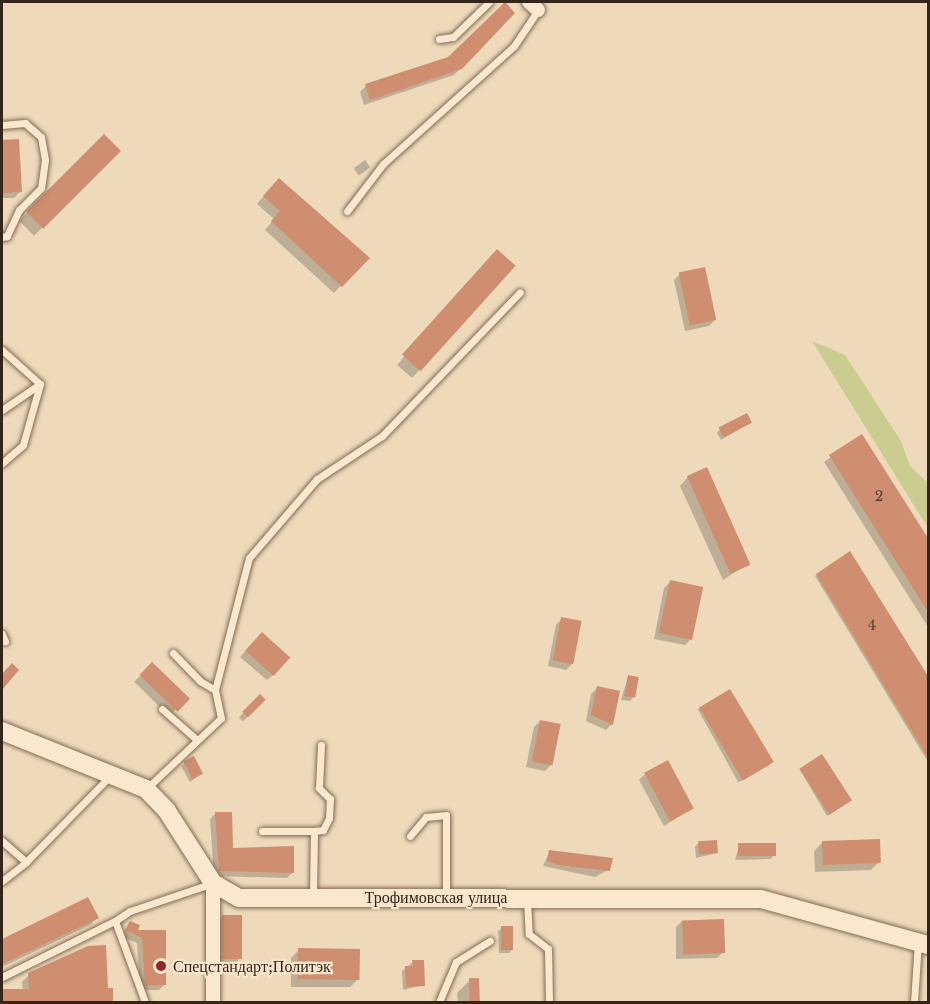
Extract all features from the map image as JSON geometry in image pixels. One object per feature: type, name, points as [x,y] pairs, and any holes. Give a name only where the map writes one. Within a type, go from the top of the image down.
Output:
[{"type":"street","name":"Трофимовская улица","points":[[2,732],[146,789],[167,811],[213,883],[239,898],[446,895],[761,898],[923,943]]},
{"type":"street","points":[[213,883],[213,1002]]},
{"type":"lane","points":[[439,39],[453,37],[489,2]]},
{"type":"lane","points":[[347,211],[383,164],[514,46],[534,6]]},
{"type":"lane","points":[[2,125],[25,123],[41,137],[45,160],[41,188],[20,210],[7,236],[2,237]]},
{"type":"lane","points":[[146,789],[221,718],[215,690],[249,558],[317,479],[382,436],[520,292]]},
{"type":"lane","points":[[2,350],[40,384]]},
{"type":"lane","points":[[2,410],[40,384]]},
{"type":"lane","points":[[2,463],[23,445],[40,384]]},
{"type":"lane","points":[[173,652],[200,681],[215,690]]},
{"type":"lane","points":[[162,709],[197,740]]},
{"type":"lane","points":[[262,831],[323,830],[329,818],[330,799],[319,788],[321,745]]},
{"type":"lane","points":[[2,882],[26,862],[112,775]]},
{"type":"lane","points":[[410,836],[426,817],[446,815],[446,895]]},
{"type":"lane","points":[[313,898],[314,831]]},
{"type":"lane","points":[[2,841],[26,862]]},
{"type":"lane","points":[[2,977],[115,921],[130,911],[213,883]]},
{"type":"lane","points":[[527,897],[529,934],[548,949],[549,1002]]},
{"type":"lane","points":[[115,921],[145,1002]]},
{"type":"lane","points":[[439,1002],[456,962],[490,941]]},
{"type":"lane","points":[[914,1002],[923,943]]},
{"type":"green space","points":[[812,341],[845,355],[901,441],[910,466],[927,482],[928,528]]},
{"type":"building","points":[[505,2],[515,13],[462,69],[370,100],[365,84],[448,57]]},
{"type":"building","points":[[104,134],[121,151],[43,229],[26,212]]},
{"type":"building","points":[[19,139],[22,192],[2,193],[2,140]]},
{"type":"building","points":[[279,178],[370,258],[342,287],[271,221],[280,211],[263,196]]},
{"type":"building","points":[[497,249],[516,266],[421,371],[402,355]]},
{"type":"building","points":[[705,267],[716,320],[690,325],[679,273]]},
{"type":"building","points":[[747,413],[752,423],[723,437],[718,428]]},
{"type":"building","points":[[862,434],[928,538],[928,612],[829,455]]},
{"type":"building","points":[[707,467],[751,565],[730,574],[687,476]]},
{"type":"building","points":[[850,551],[928,676],[928,758],[816,574]]},
{"type":"building","points":[[670,580],[703,587],[692,640],[659,633]]},
{"type":"building","points":[[561,617],[582,621],[573,664],[553,660]]},
{"type":"building","points":[[262,632],[290,657],[274,676],[245,651]]},
{"type":"building","points":[[152,662],[190,699],[178,712],[139,675]]},
{"type":"building","points":[[12,663],[19,670],[2,690],[2,674]]},
{"type":"building","points":[[628,675],[639,677],[635,698],[624,696]]},
{"type":"building","points":[[597,686],[620,691],[613,725],[591,715]]},
{"type":"building","points":[[730,689],[774,762],[743,780],[699,708]]},
{"type":"building","points":[[260,694],[266,700],[248,717],[242,712]]},
{"type":"building","points":[[540,720],[561,724],[553,765],[532,761]]},
{"type":"building","points":[[822,754],[852,800],[829,815],[799,769]]},
{"type":"building","points":[[194,756],[203,774],[192,779],[183,761]]},
{"type":"building","points":[[668,760],[694,809],[670,821],[644,773]]},
{"type":"building","points":[[215,812],[232,812],[233,848],[294,846],[294,873],[219,871]]},
{"type":"building","points":[[880,839],[881,863],[823,865],[822,841]]},
{"type":"building","points":[[717,840],[718,853],[699,854],[698,841]]},
{"type":"building","points":[[738,843],[776,843],[776,856],[738,856]]},
{"type":"building","points":[[549,850],[613,858],[610,871],[558,865],[547,861]]},
{"type":"building","points":[[88,897],[99,918],[2,964],[2,939]]},
{"type":"building","points":[[222,915],[242,915],[242,959],[222,959]]},
{"type":"building","points":[[724,919],[725,953],[683,954],[682,920]]},
{"type":"building","points":[[130,921],[140,925],[138,930],[166,930],[166,985],[145,985],[142,938],[125,930]]},
{"type":"building","points":[[501,926],[513,926],[513,950],[501,950]]},
{"type":"building","points":[[106,945],[108,988],[113,988],[113,1002],[2,1002],[2,989],[29,989],[28,973],[88,946]]},
{"type":"building","points":[[298,948],[360,949],[359,980],[297,979]]},
{"type":"building","points":[[412,960],[424,960],[425,986],[406,987],[405,966],[413,966]]},
{"type":"building","points":[[469,978],[479,978],[480,1002],[470,1002]]},
{"type":"place","name":"Спецстандарт;Политэк","points":[[161,966]]}]
